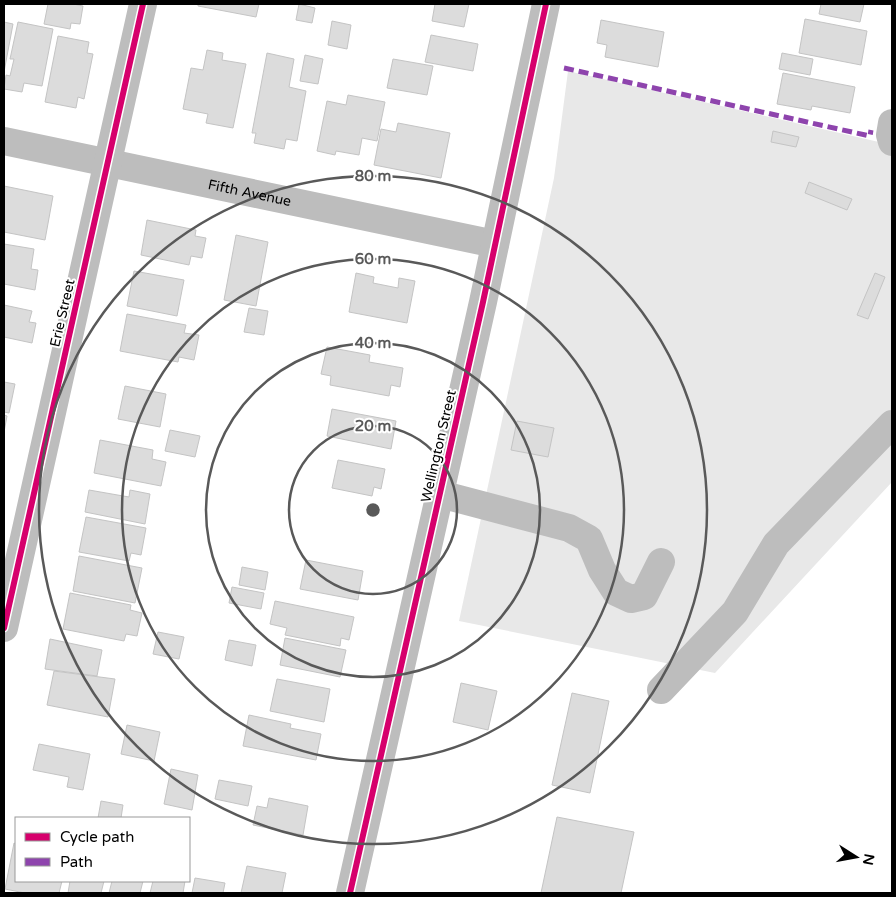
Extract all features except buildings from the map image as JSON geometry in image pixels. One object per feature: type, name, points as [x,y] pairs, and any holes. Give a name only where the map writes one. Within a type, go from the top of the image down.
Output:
[{"type":"street","name":"Erie Street","points":[[4,628],[143,4]]},
{"type":"street","name":"Wellington Street","points":[[350,893],[440,494],[546,4]]},
{"type":"street","points":[[892,123],[890,135],[892,142]]},
{"type":"street","name":"Fifth Avenue","points":[[4,141],[495,244]]},
{"type":"street","points":[[661,690],[734,612],[776,544],[892,424]]},
{"type":"street","points":[[440,494],[569,528],[589,539],[602,570],[616,592],[631,600],[644,596],[661,562]]},
{"type":"shaded area","points":[[568,71],[892,145],[892,482],[715,673],[459,621],[554,178]]},
{"type":"marked path","points":[[564,68],[870,136],[871,130]]},
{"type":"cycle path","points":[[4,628],[143,4]]},
{"type":"cycle path","points":[[350,893],[483,302],[546,4]]}]
